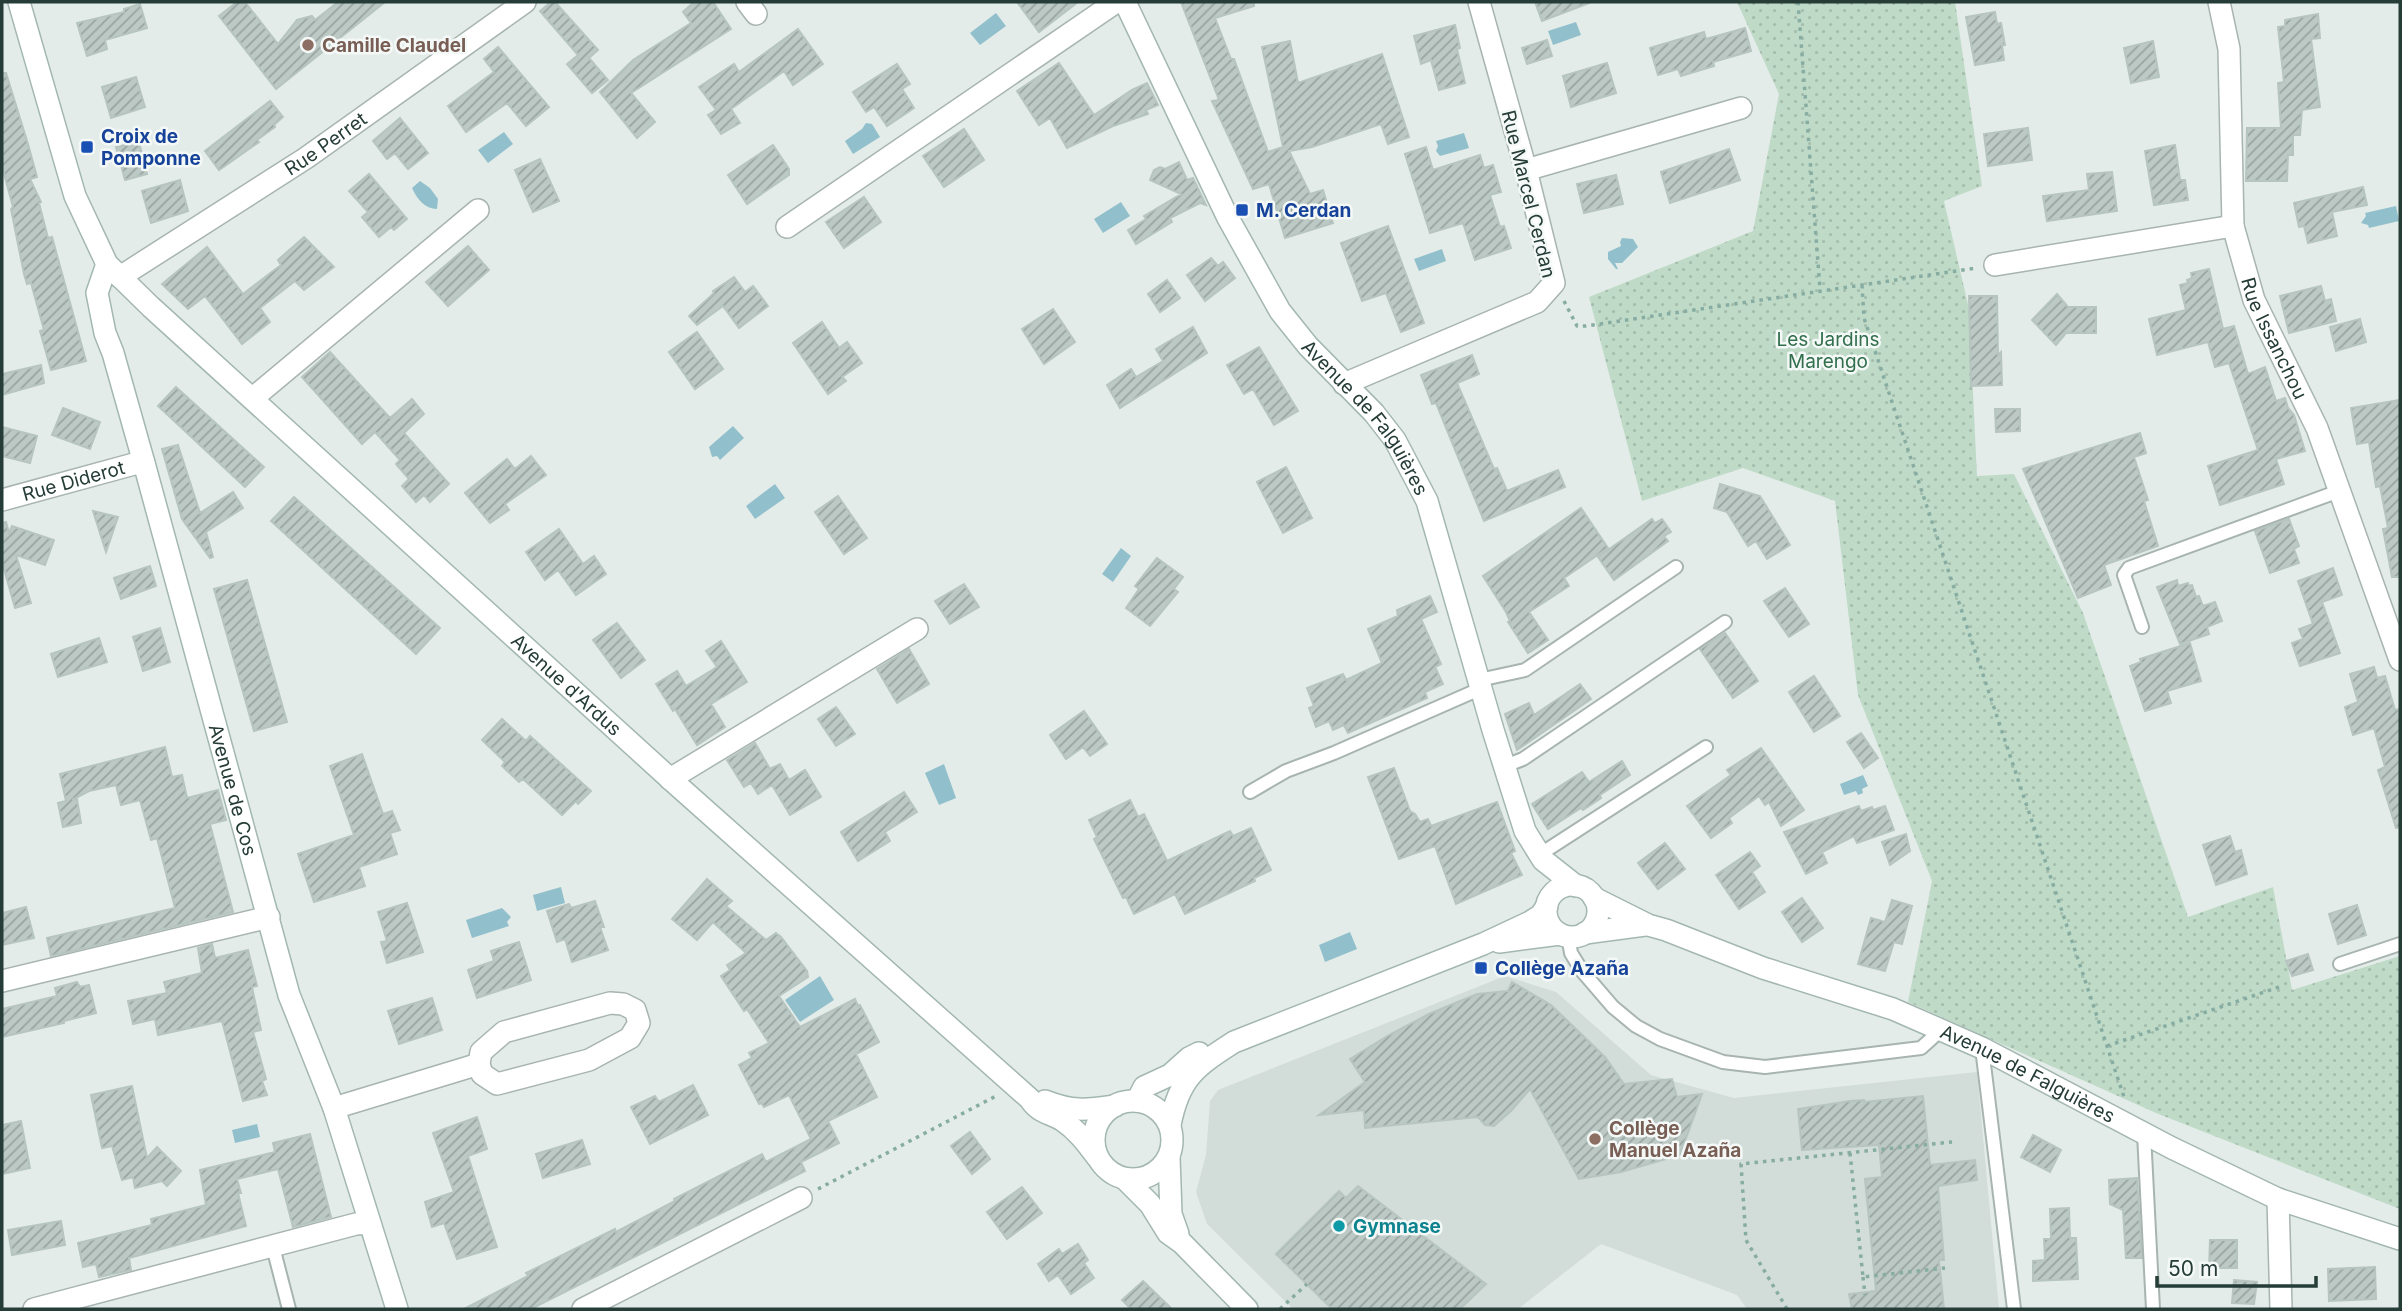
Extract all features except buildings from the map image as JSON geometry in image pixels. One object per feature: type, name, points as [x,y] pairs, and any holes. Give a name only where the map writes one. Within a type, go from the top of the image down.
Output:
[{"type":"street","points":[[19,2],[75,196],[114,270]]},
{"type":"street","name":"Rue Perret","points":[[114,270],[306,158],[526,2]]},
{"type":"street","points":[[787,227],[1116,2]]},
{"type":"street","name":"Avenue de Falguières","points":[[1125,2],[1228,218],[1280,312],[1374,413],[1395,440],[1427,500],[1525,831],[1541,857],[1550,890],[1548,902]]},
{"type":"street","name":"Rue Marcel Cerdan","points":[[1345,384],[1537,302],[1554,284],[1526,170],[1479,2]]},
{"type":"street","name":"Rue Issanchou","points":[[2219,2],[2229,49],[2233,226],[2254,300],[2317,428],[2400,660]]},
{"type":"street","points":[[1526,170],[1741,108]]},
{"type":"street","points":[[253,398],[478,210]]},
{"type":"street","points":[[1995,265],[2233,226]]},
{"type":"street","name":"Avenue d'Ardus","points":[[114,270],[670,779],[1030,1099],[1037,1109],[1060,1119],[1081,1134],[1097,1157]]},
{"type":"street","name":"Avenue de Cos","points":[[114,270],[97,293],[105,333],[144,463],[289,995],[334,1108],[397,1309]]},
{"type":"street","name":"Rue Diderot","points":[[2,500],[144,463]]},
{"type":"street","points":[[670,779],[918,629]]},
{"type":"street","name":"Avenue de Falguières","points":[[1541,857],[1576,886]]},
{"type":"street","points":[[1182,1243],[1171,1214],[1170,1125],[1181,1087],[1199,1065],[1234,1042],[1483,944],[1541,915],[1548,902],[1561,888],[1583,888],[1594,898],[1597,905],[1595,921],[1571,934],[1548,922],[1548,902]]},
{"type":"street","name":"Avenue de Falguières","points":[[1594,898],[1648,925],[1763,968],[1893,1009],[1982,1048],[2139,1131],[2278,1199],[2400,1239]]},
{"type":"street","points":[[2,981],[269,917]]},
{"type":"street","name":"Avenue de Falguières","points":[[1483,944],[1648,925]]},
{"type":"street","points":[[610,1003],[622,1004],[635,1010],[639,1023],[630,1038],[589,1060],[497,1084],[482,1073],[479,1063],[481,1052],[504,1032],[610,1003]]},
{"type":"street","points":[[1137,1101],[1144,1087],[1170,1075],[1189,1058],[1218,1044],[1234,1042]]},
{"type":"street","points":[[334,1108],[479,1063]]},
{"type":"street","name":"Avenue d'Ardus","points":[[1030,1099],[1042,1099],[1067,1109],[1115,1106]]},
{"type":"street","points":[[1169,1157],[1161,1168],[1150,1176],[1125,1179],[1113,1175],[1097,1157],[1094,1133],[1105,1113],[1126,1102],[1137,1101],[1157,1109],[1170,1125]]},
{"type":"street","points":[[1125,1179],[1150,1204],[1168,1233],[1182,1243],[1247,1309]]},
{"type":"street","points":[[583,1309],[801,1198]]},
{"type":"street","points":[[2278,1199],[2281,1309]]},
{"type":"street","points":[[34,1309],[356,1224],[369,1223]]},
{"type":"lane","points":[[2142,627],[2124,575],[2129,568],[2339,491]]},
{"type":"lane","points":[[1250,792],[1286,771],[1334,753],[1480,684],[1525,670],[1676,567]]},
{"type":"lane","points":[[1505,766],[1523,759],[1725,622]]},
{"type":"lane","points":[[1541,857],[1706,747]]},
{"type":"lane","points":[[1571,934],[1572,953],[1582,971],[1613,1007],[1636,1026],[1660,1040],[1723,1062],[1765,1067],[1921,1048],[1941,1030]]},
{"type":"lane","points":[[2340,964],[2400,944]]},
{"type":"lane","points":[[1982,1048],[2014,1309]]},
{"type":"lane","points":[[2139,1131],[2153,1309]]},
{"type":"lane","points":[[274,1247],[289,1309]]},
{"type":"path","points":[[1798,2],[1820,290]]},
{"type":"path","points":[[1554,284],[1577,326],[1586,326],[1995,265]]},
{"type":"path","points":[[1861,285],[1864,318],[2107,1046],[2139,1131]]},
{"type":"path","points":[[2107,1046],[2279,987]]},
{"type":"path","points":[[801,1198],[996,1096]]},
{"type":"path","points":[[1787,1309],[1746,1240],[1741,1164],[1952,1142]]},
{"type":"path","points":[[1850,1153],[1865,1295]]},
{"type":"path","points":[[1863,1277],[1945,1268]]},
{"type":"path","points":[[1280,1309],[1307,1284]]},
{"type":"shaded area","name":"Collège Manuel Azaña","points":[[1505,976],[1556,992],[1651,1075],[1734,1098],[1977,1072],[1999,1309],[1747,1309],[1737,1295],[1601,1244],[1518,1309],[1293,1309],[1207,1224],[1196,1192],[1206,1155],[1210,1101],[1218,1090]]},
{"type":"green space","name":"Les Jardins Marengo","points":[[1737,2],[1955,2],[1982,186],[1944,201],[1969,309],[1977,476],[2014,474],[2083,613],[2188,917],[2273,887],[2292,990],[2400,956],[2400,1209],[2156,1113],[1908,1002],[1932,881],[1858,695],[1835,501],[1743,468],[1642,501],[1589,297],[1753,231],[1779,94]]},
{"type":"water","points":[[996,13],[1006,26],[980,45],[970,33]]},
{"type":"water","points":[[1576,22],[1581,35],[1553,45],[1548,31]]},
{"type":"water","points":[[866,123],[872,124],[880,137],[853,154],[845,141]]},
{"type":"water","points":[[504,132],[513,144],[488,163],[478,150]]},
{"type":"water","points":[[1464,133],[1469,148],[1440,156],[1436,151],[1436,141]]},
{"type":"water","points":[[420,181],[430,188],[438,199],[437,209],[425,205],[416,196],[412,188]]},
{"type":"water","points":[[1121,202],[1130,216],[1103,233],[1094,219]]},
{"type":"water","points":[[2396,206],[2399,221],[2369,228],[2361,223],[2365,213]]},
{"type":"water","points":[[1622,238],[1633,239],[1638,247],[1622,263],[1615,263],[1616,269],[1608,259],[1608,252],[1621,246]]},
{"type":"water","points":[[1442,249],[1446,261],[1419,271],[1414,259]]},
{"type":"water","points":[[733,426],[744,438],[720,460],[717,456],[712,457],[709,447]]},
{"type":"water","points":[[775,484],[785,498],[755,519],[746,506]]},
{"type":"water","points":[[1121,548],[1131,556],[1113,582],[1102,574]]},
{"type":"water","points":[[944,764],[956,798],[939,805],[925,773]]},
{"type":"water","points":[[1863,775],[1868,786],[1862,789],[1863,793],[1858,795],[1856,791],[1844,795],[1840,784]]},
{"type":"water","points":[[561,887],[565,903],[537,911],[533,895]]},
{"type":"water","points":[[502,908],[511,917],[507,922],[509,926],[472,938],[466,920]]},
{"type":"water","points":[[1350,932],[1357,949],[1325,962],[1319,945]]},
{"type":"water","points":[[820,976],[834,1000],[800,1022],[785,1000]]},
{"type":"water","points":[[257,1124],[260,1137],[235,1143],[232,1130]]},
{"type":"place","name":"Camille Claudel","points":[[308,45]]},
{"type":"place","name":"Croix de Pomponne","points":[[87,147]]},
{"type":"place","name":"M. Cerdan","points":[[1242,210]]},
{"type":"place","name":"Collège Azaña","points":[[1481,968]]},
{"type":"place","name":"Collège Manuel Azaña","points":[[1595,1139]]},
{"type":"place","name":"Gymnase","points":[[1339,1226]]}]
